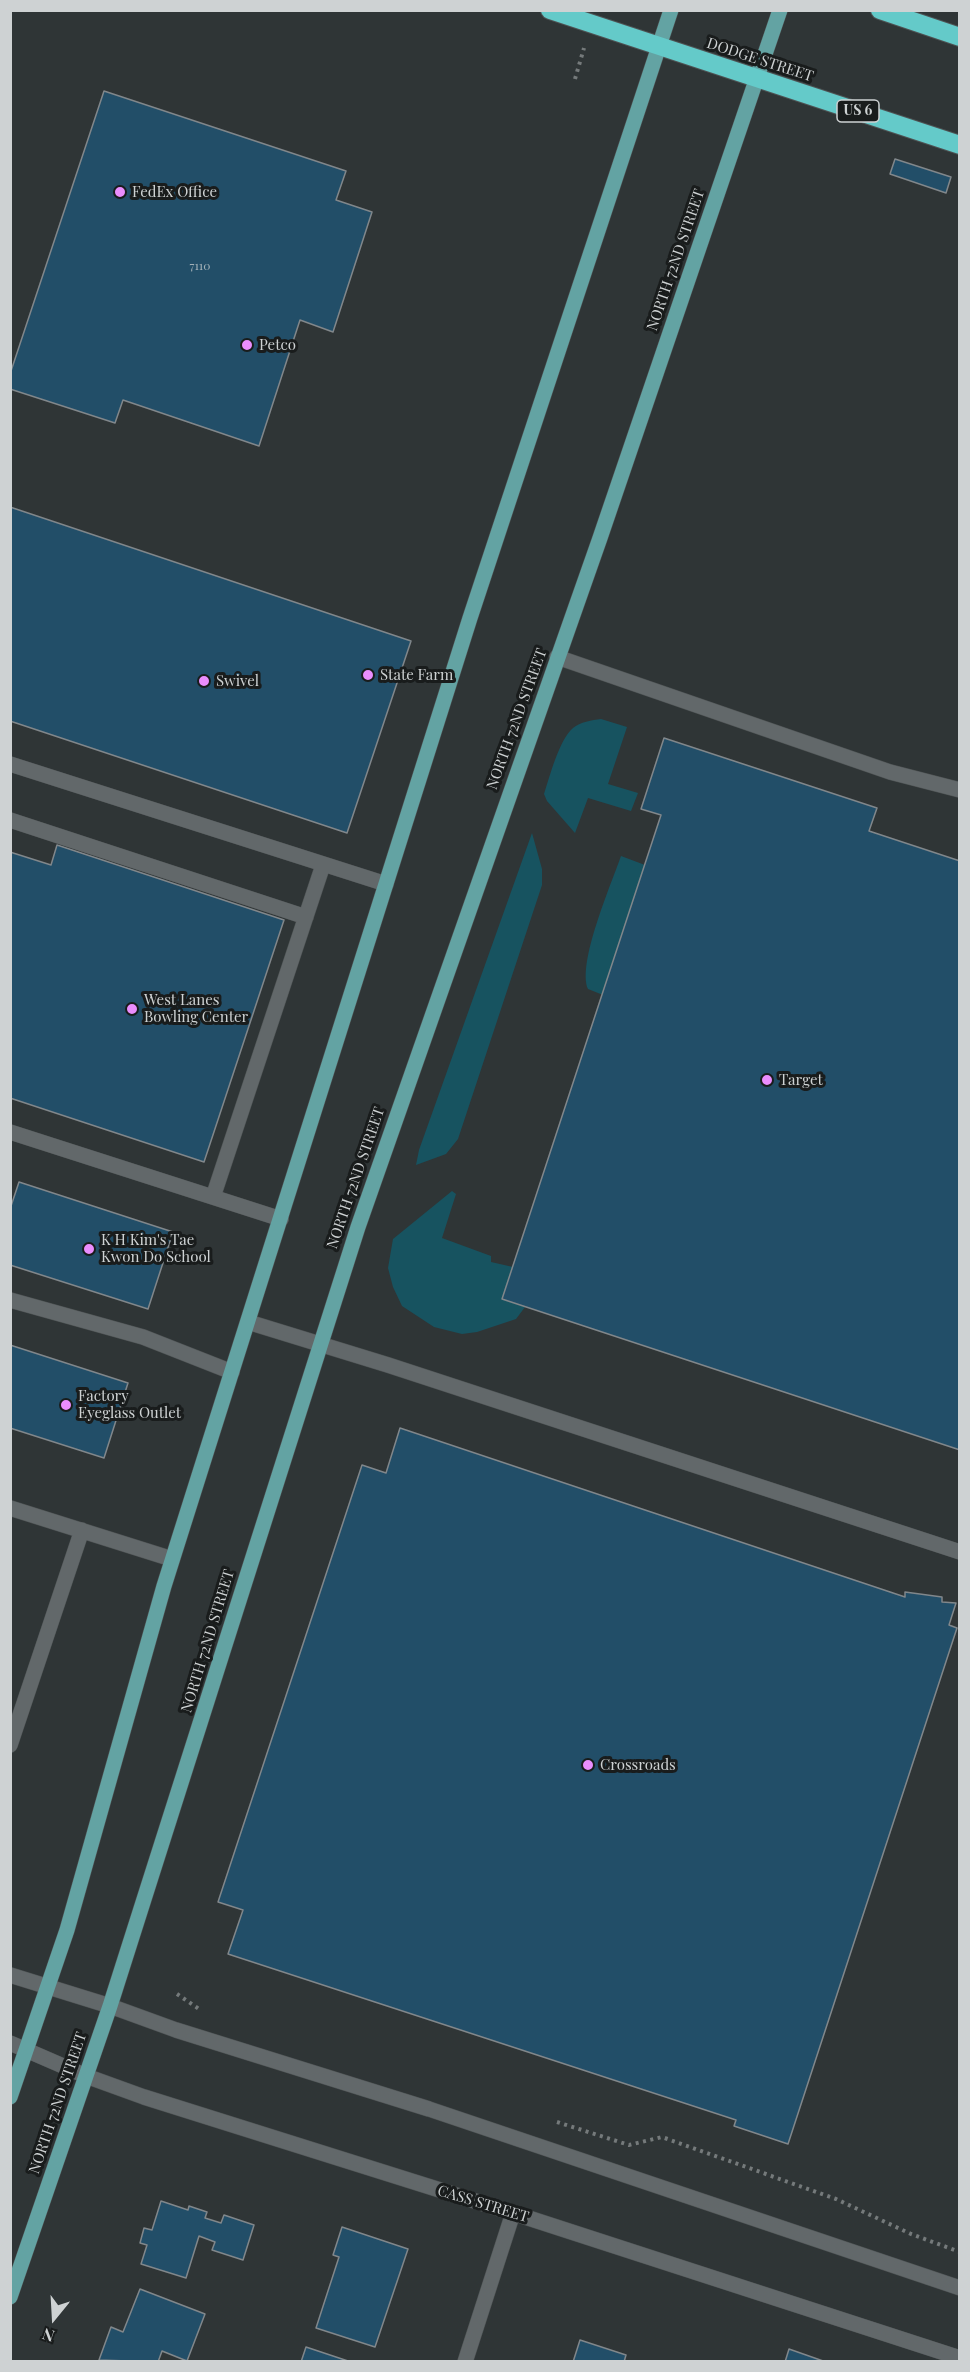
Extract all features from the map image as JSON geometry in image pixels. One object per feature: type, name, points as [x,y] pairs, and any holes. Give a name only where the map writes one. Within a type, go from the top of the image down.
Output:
[{"type":"highway","name":"DODGE STREET","points":[[550,10],[960,145]]},
{"type":"highway","points":[[880,10],[960,37]]},
{"type":"main road","points":[[10,2097],[49,1987],[172,1559],[470,618],[671,10]]},
{"type":"main road","name":"NORTH 72ND STREET","points":[[10,2297],[110,2006],[358,1227],[604,526],[780,10]]},
{"type":"main road","points":[[557,657],[890,772],[960,790]]},
{"type":"main road","points":[[10,764],[386,884]]},
{"type":"main road","points":[[10,820],[306,917]]},
{"type":"main road","points":[[213,1197],[323,865]]},
{"type":"main road","points":[[10,1132],[281,1218]]},
{"type":"main road","points":[[10,1300],[143,1337],[232,1372]]},
{"type":"main road","points":[[248,1322],[960,1552]]},
{"type":"main road","points":[[10,1509],[172,1559]]},
{"type":"main road","points":[[10,1745],[82,1530]]},
{"type":"main road","points":[[10,1975],[429,2109],[960,2288]]},
{"type":"main road","name":"CASS STREET","points":[[10,2043],[86,2076],[154,2101],[513,2213],[956,2358]]},
{"type":"main road","points":[[465,2361],[513,2213]]},
{"type":"path","points":[[177,1994],[205,2013]]},
{"type":"path","points":[[550,2120],[630,2145],[662,2137],[836,2199],[911,2234],[960,2252]]},
{"type":"shaded area","points":[[601,719],[627,727],[608,784],[638,793],[631,811],[588,798],[575,833],[547,801],[544,794],[563,741],[568,734],[579,724]]},
{"type":"shaded area","points":[[532,833],[542,869],[542,885],[458,1139],[446,1154],[416,1165],[419,1150]]},
{"type":"shaded area","points":[[621,856],[645,865],[603,995],[588,989],[587,961],[597,924]]},
{"type":"shaded area","points":[[452,1191],[456,1194],[442,1238],[491,1256],[491,1262],[513,1267],[502,1299],[525,1307],[516,1319],[477,1332],[462,1334],[434,1327],[402,1306],[393,1287],[388,1268],[393,1239]]},
{"type":"building","points":[[104,91],[346,171],[336,200],[372,212],[333,332],[300,320],[259,446],[123,400],[115,423],[10,389],[10,374]]},
{"type":"building","points":[[895,159],[951,177],[946,193],[890,174]]},
{"type":"building","name":"Swivel","points":[[10,507],[411,641],[347,833],[10,721]]},
{"type":"building","name":"Target","points":[[664,738],[877,808],[869,831],[960,861],[960,1450],[502,1299],[661,815],[641,809]]},
{"type":"building","name":"West Lanes Bowling Center","points":[[57,845],[284,920],[204,1162],[10,1098],[10,852],[51,865]]},
{"type":"building","name":"K H Kim's Tae Kwon Do School","points":[[19,1182],[173,1232],[148,1309],[10,1265],[10,1209]]},
{"type":"building","name":"Factory Eyeglass Outlet","points":[[10,1345],[128,1383],[104,1458],[10,1428]]},
{"type":"building","name":"Crossroads","points":[[400,1428],[905,1597],[905,1592],[942,1597],[942,1602],[956,1603],[949,1625],[957,1628],[788,2144],[734,2126],[736,2120],[228,1954],[243,1910],[218,1902],[362,1465],[386,1473]]},
{"type":"building","points":[[161,2201],[188,2210],[189,2206],[207,2212],[205,2218],[221,2223],[224,2215],[254,2225],[243,2260],[212,2250],[215,2242],[199,2236],[186,2278],[141,2264],[147,2245],[140,2243],[144,2228],[152,2230]]},
{"type":"building","points":[[342,2227],[408,2249],[375,2347],[316,2328],[339,2257],[333,2255]]},
{"type":"building","points":[[140,2289],[205,2314],[187,2361],[162,2351],[158,2362],[99,2360],[111,2327],[123,2332]]},
{"type":"building","points":[[580,2340],[626,2355],[624,2362],[573,2362]]},
{"type":"building","points":[[306,2347],[351,2362],[301,2362]]},
{"type":"building","points":[[789,2349],[826,2362],[785,2362]]},
{"type":"place","name":"FedEx Office","points":[[120,192]]},
{"type":"place","name":"Petco","points":[[247,345]]},
{"type":"place","name":"State Farm","points":[[368,675]]},
{"type":"place","name":"Swivel","points":[[204,681]]},
{"type":"place","name":"West Lanes Bowling Center","points":[[132,1009]]},
{"type":"place","name":"Target","points":[[767,1080]]},
{"type":"place","name":"K H Kim's Tae Kwon Do School","points":[[89,1249]]},
{"type":"place","name":"Factory Eyeglass Outlet","points":[[66,1405]]},
{"type":"place","name":"Crossroads","points":[[588,1765]]}]
